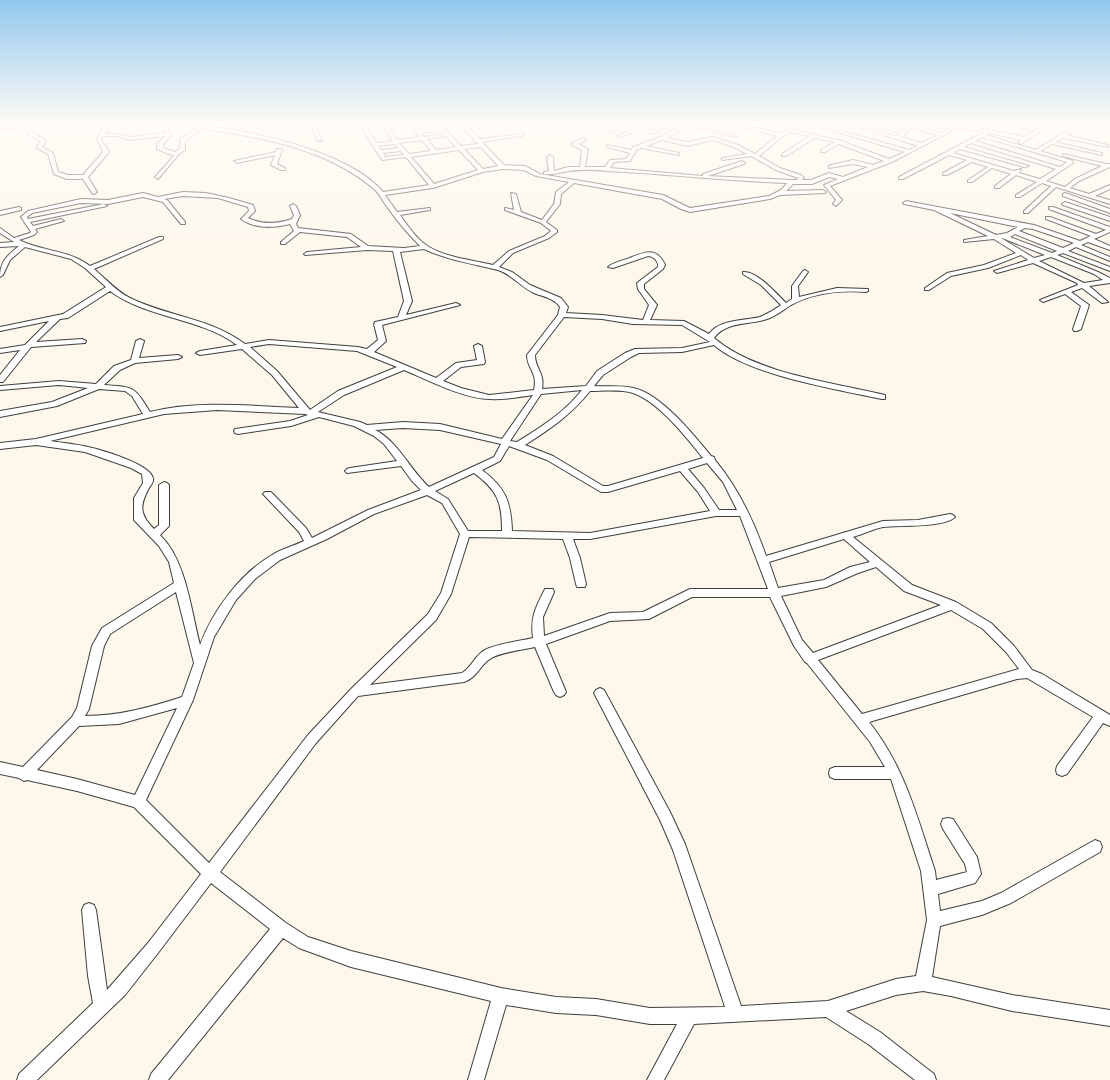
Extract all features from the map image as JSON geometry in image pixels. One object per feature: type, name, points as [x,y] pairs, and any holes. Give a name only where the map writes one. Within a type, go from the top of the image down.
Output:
[{"type":"street","points":[[57,174],[67,177],[85,177],[87,174]]},
{"type":"street","points":[[138,802],[187,700],[209,637],[232,597],[241,586],[270,561],[371,512],[428,491],[496,459],[501,454],[515,425],[533,406],[539,390],[539,373],[531,362],[530,355],[562,315],[564,307],[560,301],[532,289],[516,277],[494,268],[449,258],[424,247],[382,194],[358,174]]},
{"type":"street","points":[[424,174],[434,186]]},
{"type":"street","points":[[382,194],[434,186],[471,174]]},
{"type":"street","points":[[543,174],[555,175],[572,182],[669,198],[687,210],[763,198],[780,193],[823,192]]},
{"type":"street","points":[[679,174],[791,182],[812,182],[828,175],[845,179]]},
{"type":"street","points":[[700,176],[706,174]]},
{"type":"street","points":[[794,174],[801,178],[799,182]]},
{"type":"street","points":[[836,204],[839,200],[827,185],[857,174]]},
{"type":"street","points":[[901,178],[908,174]]},
{"type":"street","points":[[970,180],[979,174]]},
{"type":"street","points":[[997,187],[1013,174]]},
{"type":"street","points":[[1020,174],[1043,181],[1110,211]]},
{"type":"street","points":[[1018,196],[1053,174]]},
{"type":"street","points":[[1066,192],[1076,180],[1088,174]]},
{"type":"street","points":[[85,177],[94,192]]},
{"type":"street","points":[[602,180],[620,184],[617,189]]},
{"type":"street","points":[[543,222],[557,204],[558,193],[572,182]]},
{"type":"street","points":[[780,193],[791,182]]},
{"type":"street","points":[[1026,212],[1055,186]]},
{"type":"street","points":[[1091,196],[1108,190]]},
{"type":"street","points":[[1066,192],[1091,196],[1110,202]]},
{"type":"street","points":[[0,275],[6,258],[18,243],[32,234],[25,215],[30,212],[81,201],[108,202],[140,194],[160,198],[178,194],[207,196],[251,206],[252,211],[244,220],[249,222],[279,226],[294,220]]},
{"type":"street","points":[[513,194],[518,214]]},
{"type":"street","points":[[160,198],[183,223]]},
{"type":"street","points":[[906,203],[1034,227],[1110,259]]},
{"type":"street","points":[[1065,204],[1110,219]]},
{"type":"street","points":[[26,221],[113,205]]},
{"type":"street","points":[[293,206],[297,215],[294,220],[294,228],[298,231],[349,235],[366,248]]},
{"type":"street","points":[[0,213],[19,208]]},
{"type":"street","points":[[1051,208],[1106,233]]},
{"type":"street","points":[[397,214],[428,209]]},
{"type":"street","points":[[494,268],[510,252],[553,233],[554,229],[543,222],[507,209]]},
{"type":"street","points":[[936,209],[995,237],[1034,261],[1084,285],[1104,302]]},
{"type":"street","points":[[1048,218],[1106,233]]},
{"type":"street","points":[[31,228],[61,221]]},
{"type":"street","points":[[966,241],[1003,236],[1015,232],[1023,226],[1020,225]]},
{"type":"street","points":[[0,230],[18,243]]},
{"type":"street","points":[[283,243],[298,231]]},
{"type":"street","points":[[1015,232],[1110,268]]},
{"type":"street","points":[[997,270],[1053,255],[1087,239],[1106,233]]},
{"type":"street","points":[[1003,236],[1053,255],[1110,281]]},
{"type":"street","points":[[90,268],[161,238]]},
{"type":"street","points":[[1087,239],[1110,248]]},
{"type":"street","points":[[0,245],[18,243],[64,254],[90,268],[110,288],[140,304],[214,328],[245,346],[310,413]]},
{"type":"street","points":[[308,254],[366,248],[396,250],[424,247]]},
{"type":"street","points":[[396,250],[407,296],[407,306],[402,316]]},
{"type":"street","points":[[928,289],[949,274],[986,267],[1021,253]]},
{"type":"street","points":[[611,267],[647,254],[652,254],[659,259],[662,265],[661,268],[640,283],[641,289],[653,307],[646,322]]},
{"type":"street","points":[[0,256],[6,258]]},
{"type":"street","points":[[796,301],[795,286],[804,272]]},
{"type":"street","points":[[744,273],[763,284],[785,306]]},
{"type":"street","points":[[1043,300],[1084,285],[1110,281]]},
{"type":"street","points":[[0,329],[70,314],[110,288]]},
{"type":"street","points":[[711,340],[711,335],[726,326],[767,317],[796,301],[843,288],[866,290]]},
{"type":"street","points":[[1066,292],[1085,305],[1077,329]]},
{"type":"street","points":[[369,352],[382,341],[378,324],[402,316],[456,305]]},
{"type":"street","points":[[562,315],[596,316],[622,321],[686,324],[733,355],[760,367],[882,396]]},
{"type":"street","points":[[0,380],[28,346],[57,318]]},
{"type":"street","points":[[518,445],[553,423],[576,403],[606,368],[634,352],[682,350],[711,340]]},
{"type":"street","points":[[0,351],[28,346],[82,341]]},
{"type":"street","points":[[134,361],[140,341]]},
{"type":"street","points":[[200,354],[276,342],[350,348],[369,352],[436,382],[470,394],[488,397],[539,390],[620,388],[641,393],[683,428],[727,482],[744,513],[788,625],[809,659],[844,699],[885,755],[895,773],[928,871],[934,920],[923,983]]},
{"type":"street","points":[[436,382],[459,365],[481,362],[478,346]]},
{"type":"street","points":[[0,414],[54,404],[97,387],[118,368],[134,361],[178,357]]},
{"type":"street","points":[[238,431],[291,423],[341,393],[403,367]]},
{"type":"street","points":[[0,388],[59,383],[130,389],[147,414]]},
{"type":"street","points":[[0,446],[36,442],[147,414],[217,407],[310,413],[367,428],[403,425],[440,427],[518,445],[550,458],[601,489],[608,489],[710,459]]},
{"type":"street","points":[[25,1080],[102,1006],[136,969],[312,739],[355,692],[432,617],[439,607],[453,576],[464,534],[445,501],[428,491],[402,463],[387,442],[367,428]]},
{"type":"street","points":[[36,442],[86,449],[106,458],[134,466],[145,472],[148,477],[148,483],[140,498],[139,520],[163,544],[174,562],[199,663]]},
{"type":"street","points":[[350,471],[402,463]]},
{"type":"street","points":[[682,467],[701,490],[716,513]]},
{"type":"street","points":[[475,469],[496,485],[505,502],[507,534]]},
{"type":"street","points":[[154,534],[164,526],[164,485]]},
{"type":"street","points":[[268,494],[303,530],[310,542]]},
{"type":"street","points":[[464,534],[590,536],[716,513],[744,513]]},
{"type":"street","points":[[764,560],[883,524],[918,523],[950,517]]},
{"type":"street","points":[[846,536],[908,588],[952,605],[978,620],[996,634],[1028,673]]},
{"type":"street","points":[[567,537],[581,584]]},
{"type":"street","points":[[355,692],[464,677],[471,673],[481,659],[489,653],[540,641],[610,617],[653,614],[690,593],[774,593],[826,583],[854,570],[878,563]]},
{"type":"street","points":[[24,775],[76,721],[86,701],[98,646],[106,631],[179,585]]},
{"type":"street","points":[[549,592],[537,622],[540,641],[560,692]]},
{"type":"street","points":[[809,659],[952,605]]},
{"type":"street","points":[[859,720],[974,685],[1028,673],[1038,677],[1106,718],[1062,770]]},
{"type":"street","points":[[600,693],[665,816],[680,849],[736,1015]]},
{"type":"street","points":[[76,721],[111,721],[131,718],[187,700]]},
{"type":"street","points":[[0,768],[24,775],[76,785],[138,802],[210,872],[304,943],[351,959],[501,996],[556,1005],[596,1007],[650,1016],[736,1015],[828,1009],[896,987],[923,983],[1012,1003],[1110,1018]]},
{"type":"street","points":[[835,772],[895,773]]},
{"type":"street","points":[[930,890],[970,878],[974,874],[972,862],[948,824]]},
{"type":"street","points":[[934,920],[982,908],[1006,898],[1095,847]]},
{"type":"street","points":[[89,910],[96,976],[102,1006]]},
{"type":"street","points":[[157,1080],[282,928]]},
{"type":"street","points":[[476,1080],[501,996]]},
{"type":"street","points":[[828,1009],[874,1038],[928,1080]]},
{"type":"street","points":[[655,1080],[690,1016]]}]
